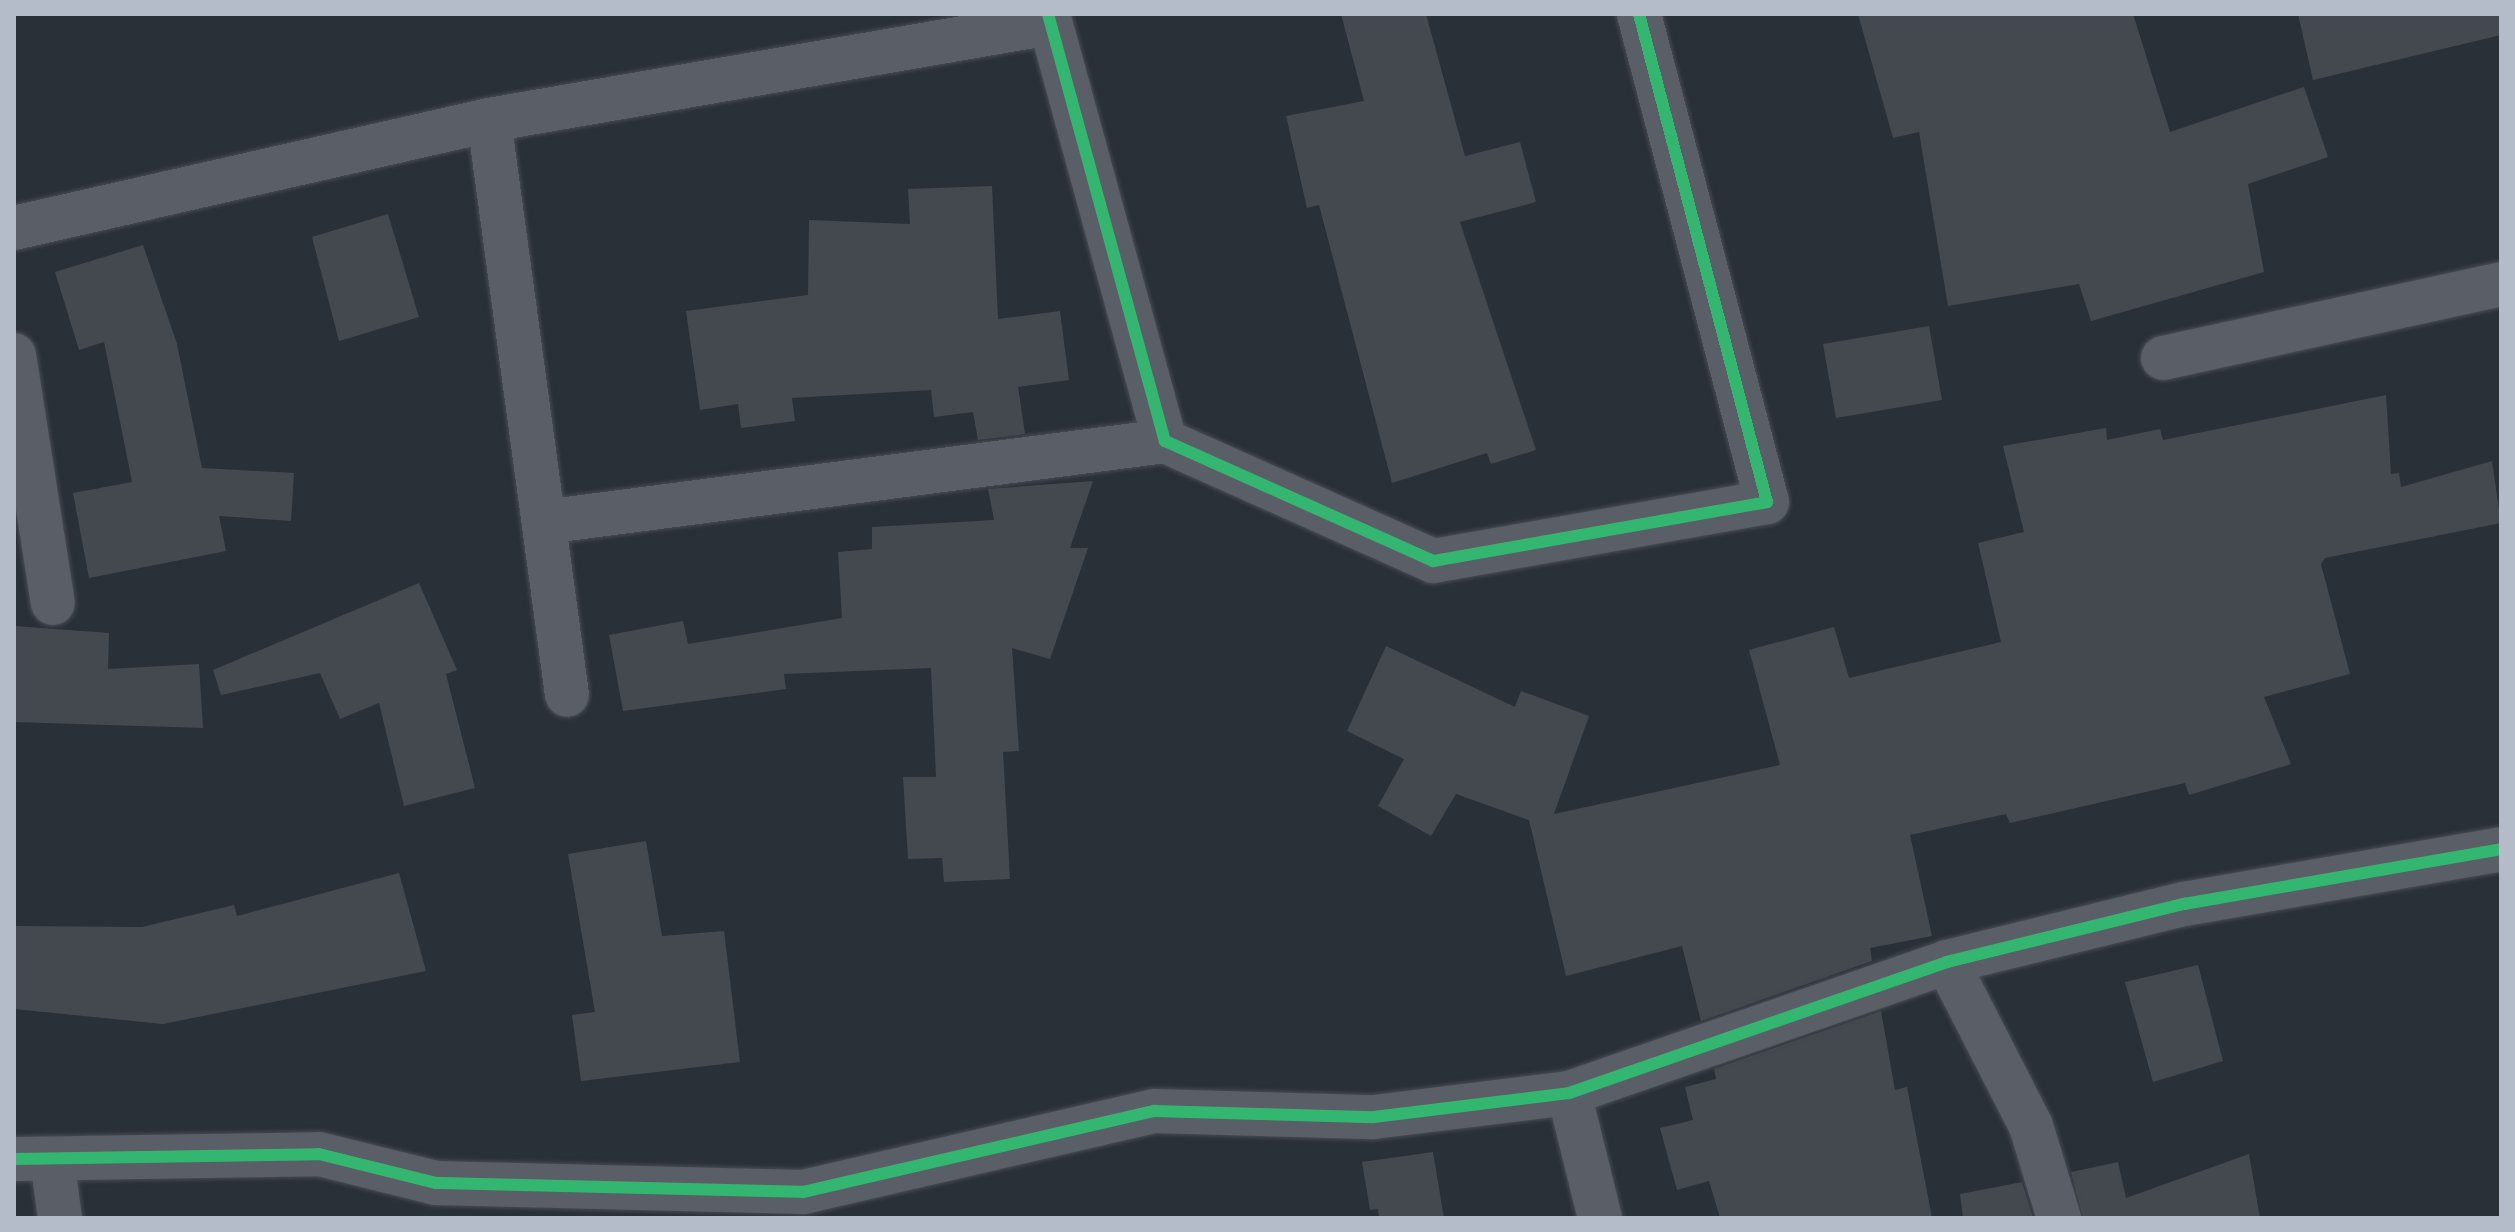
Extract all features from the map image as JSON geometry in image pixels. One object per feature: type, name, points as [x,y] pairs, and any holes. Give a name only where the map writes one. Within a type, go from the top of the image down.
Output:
[{"type":"street","points":[[544,522],[1165,441],[1433,561],[1767,502],[1639,14]]},
{"type":"street","points":[[14,228],[489,120],[1049,19],[1165,441]]},
{"type":"street","points":[[489,120],[567,695]]},
{"type":"street","points":[[2163,358],[2501,284]]},
{"type":"street","points":[[14,355],[53,603]]},
{"type":"street","points":[[60,1218],[33,1159],[319,1154],[436,1183],[803,1192],[1154,1111],[1374,1117],[1569,1093],[1947,962],[2184,904],[2501,849]]},
{"type":"street","points":[[1947,962],[2031,1126],[2059,1218]]},
{"type":"street","points":[[1569,1093],[1600,1218]]},
{"type":"building","points":[[1341,14],[1426,14],[1465,156],[1520,142],[1536,202],[1460,222],[1536,450],[1491,464],[1487,453],[1392,483],[1319,205],[1307,208],[1286,116],[1364,101]]},
{"type":"building","points":[[1858,14],[2133,14],[2170,132],[2304,87],[2328,157],[2248,184],[2264,272],[2091,321],[2079,284],[1948,306],[1919,132],[1893,138]]},
{"type":"building","points":[[2298,14],[2501,14],[2501,35],[2313,80]]},
{"type":"building","points":[[992,186],[998,319],[1060,311],[1069,380],[1018,387],[1025,434],[978,440],[973,412],[934,417],[931,390],[792,398],[795,421],[741,428],[738,404],[700,410],[686,311],[808,295],[809,220],[910,224],[908,189]]},
{"type":"building","points":[[388,214],[419,317],[339,341],[312,237]]},
{"type":"building","points":[[143,245],[177,344],[202,468],[294,473],[291,521],[219,516],[226,551],[89,578],[73,493],[132,482],[104,342],[79,350],[55,272]]},
{"type":"building","points":[[1929,326],[1942,400],[1836,418],[1823,344]]},
{"type":"building","points":[[2386,395],[2391,474],[2399,473],[2401,487],[2492,461],[2501,523],[2325,558],[2321,564],[2350,674],[2264,697],[2291,764],[2189,795],[2185,783],[2010,823],[2006,814],[1910,835],[1932,936],[1870,948],[1872,961],[1701,1021],[1682,946],[1566,976],[1529,820],[1456,794],[1431,836],[1378,806],[1404,759],[1347,731],[1386,646],[1515,707],[1521,691],[1589,716],[1554,814],[1780,765],[1749,650],[1834,627],[1849,678],[2001,642],[1978,543],[2024,532],[2003,446],[2106,428],[2107,440],[2160,429],[2163,440]]},
{"type":"building","points":[[1093,481],[1070,548],[1088,548],[1050,659],[1012,648],[1019,751],[1003,752],[1010,879],[944,882],[942,858],[908,859],[903,777],[936,777],[931,668],[784,674],[786,689],[623,711],[609,635],[683,621],[688,644],[842,618],[838,552],[872,549],[872,527],[994,520],[988,489]]},
{"type":"building","points":[[419,583],[457,670],[446,674],[475,788],[404,806],[379,703],[340,719],[320,673],[221,695],[213,670]]},
{"type":"building","points":[[14,626],[109,633],[108,669],[199,664],[203,728],[14,722]]},
{"type":"building","points":[[646,841],[662,936],[724,931],[740,1062],[581,1081],[572,1015],[595,1012],[568,854]]},
{"type":"building","points":[[399,873],[426,971],[163,1024],[14,1009],[14,926],[142,927],[234,905],[237,916]]},
{"type":"building","points":[[2198,965],[2223,1061],[2153,1082],[2125,982]]},
{"type":"building","points":[[1881,1011],[1895,1090],[1907,1087],[1932,1218],[1720,1218],[1709,1181],[1677,1190],[1660,1128],[1693,1120],[1685,1087],[1716,1079],[1714,1069]]},
{"type":"building","points":[[1433,1152],[1444,1218],[1379,1218],[1378,1209],[1370,1210],[1362,1162]]},
{"type":"building","points":[[2249,1154],[2260,1218],[2083,1218],[2071,1172],[2118,1162],[2126,1198]]},
{"type":"building","points":[[2022,1182],[2033,1218],[1963,1218],[1960,1194]]},
{"type":"cycle path","points":[[1048,14],[1165,441],[1433,561],[1767,502],[1639,14]]},
{"type":"cycle path","points":[[14,1159],[319,1154],[436,1183],[803,1192],[1154,1111],[1374,1117],[1569,1093],[1947,962],[2184,904],[2501,849]]}]
